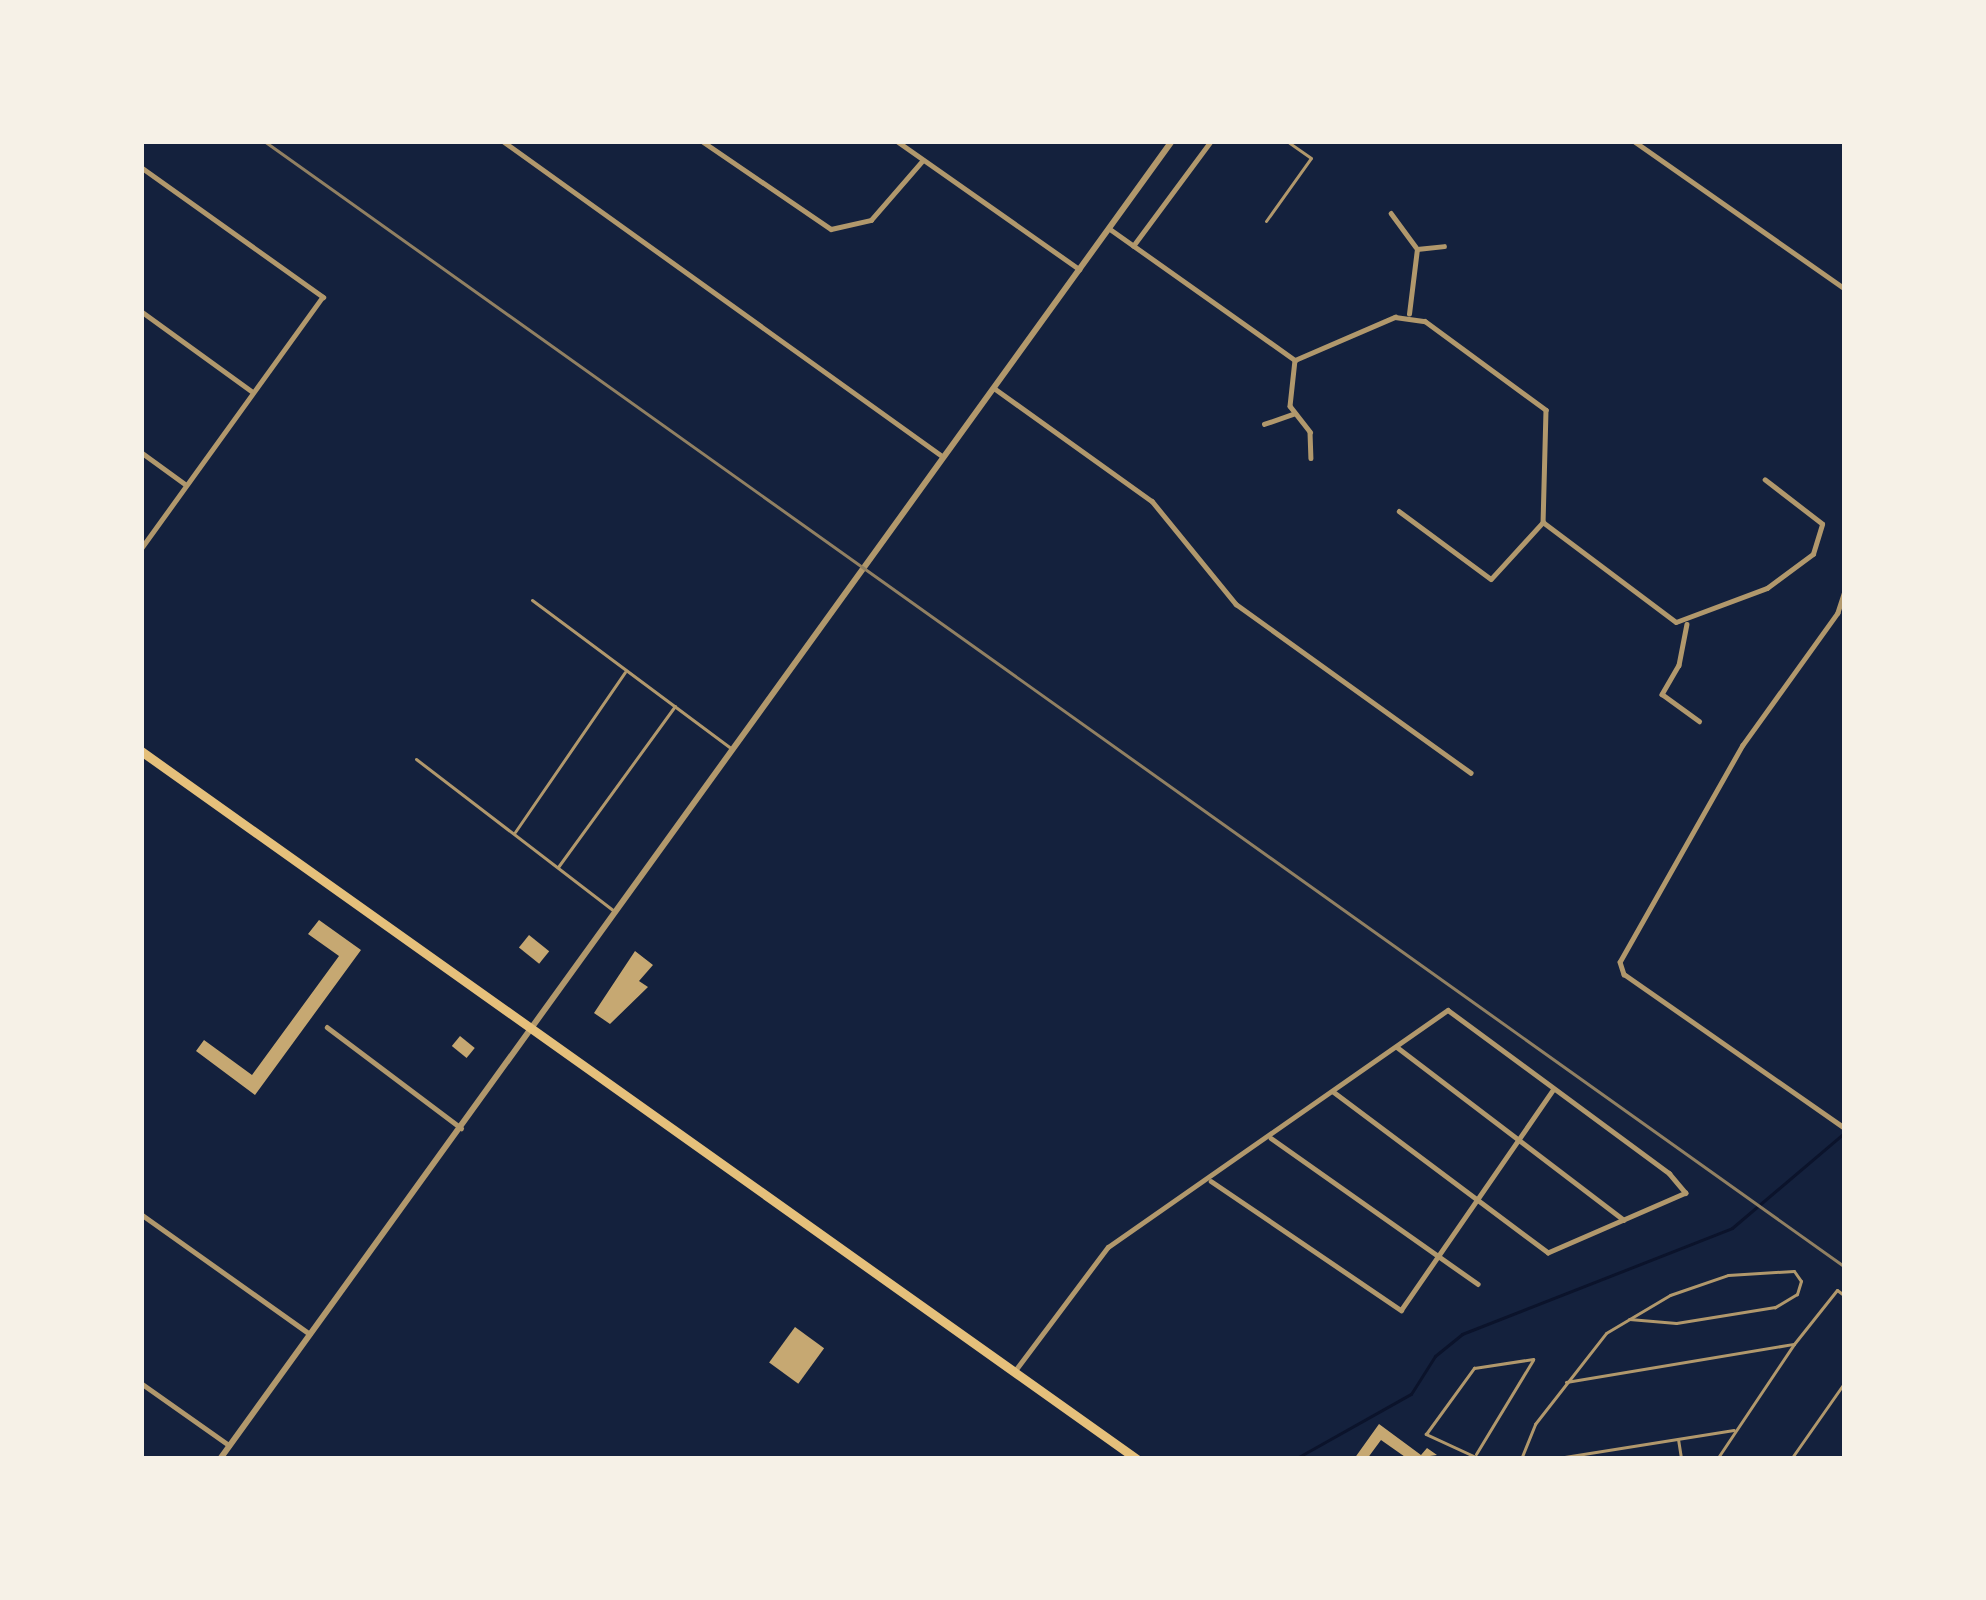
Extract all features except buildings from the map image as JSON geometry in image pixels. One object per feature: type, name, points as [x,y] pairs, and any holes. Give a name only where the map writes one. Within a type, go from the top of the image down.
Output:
[{"type":"main road","points":[[141,751],[1137,1459]]},
{"type":"street","points":[[503,141],[944,458]]},
{"type":"street","points":[[702,141],[831,229],[872,220],[923,160]]},
{"type":"street","points":[[897,141],[1080,270]]},
{"type":"street","points":[[220,1459],[1172,141]]},
{"type":"street","points":[[1133,246],[1211,141]]},
{"type":"street","points":[[1634,141],[1845,289]]},
{"type":"street","points":[[141,167],[323,296],[141,549]]},
{"type":"street","points":[[1391,213],[1417,249],[1409,314]]},
{"type":"street","points":[[1110,229],[1295,360]]},
{"type":"street","points":[[1417,249],[1444,246]]},
{"type":"street","points":[[141,311],[255,393]]},
{"type":"street","points":[[1295,360],[1409,314]]},
{"type":"street","points":[[1399,511],[1491,579],[1543,522],[1546,410],[1409,314]]},
{"type":"street","points":[[1295,360],[1290,406],[1310,432],[1311,458]]},
{"type":"street","points":[[994,388],[1152,501],[1236,604],[1472,773]]},
{"type":"street","points":[[1264,424],[1293,414]]},
{"type":"street","points":[[141,452],[187,485]]},
{"type":"street","points":[[1687,624],[1799,570],[1823,536],[1822,524],[1765,480]]},
{"type":"street","points":[[1543,522],[1687,624]]},
{"type":"street","points":[[1845,591],[1838,613],[1733,762],[1620,962],[1624,974],[1845,1128]]},
{"type":"street","points":[[1687,624],[1679,665],[1662,694],[1699,721]]},
{"type":"street","points":[[1014,1372],[1108,1247],[1211,1181],[1333,1092],[1448,1010],[1686,1193],[1548,1253],[1482,1197],[1333,1092]]},
{"type":"street","points":[[327,1027],[461,1128]]},
{"type":"street","points":[[1397,1047],[1624,1220]]},
{"type":"street","points":[[1211,1181],[1401,1310],[1553,1090]]},
{"type":"street","points":[[1270,1138],[1478,1284]]},
{"type":"street","points":[[141,1214],[310,1334]]},
{"type":"street","points":[[141,1383],[230,1446]]},
{"type":"lane","points":[[1266,221],[1309,166],[1311,158],[1287,141]]},
{"type":"lane","points":[[532,600],[734,750]]},
{"type":"lane","points":[[514,834],[626,671]]},
{"type":"lane","points":[[557,869],[675,706]]},
{"type":"lane","points":[[416,759],[617,913]]},
{"type":"lane","points":[[1521,1459],[1564,1382],[1598,1338],[1670,1295],[1728,1275],[1794,1271],[1797,1294],[1775,1307],[1676,1323],[1630,1319]]},
{"type":"lane","points":[[1717,1459],[1793,1345],[1837,1290],[1845,1295]]},
{"type":"lane","points":[[1564,1382],[1793,1345]]},
{"type":"lane","points":[[1533,1359],[1477,1457],[1426,1434],[1474,1368],[1533,1359]]},
{"type":"lane","points":[[1791,1459],[1845,1382]]},
{"type":"lane","points":[[1552,1459],[1737,1430]]},
{"type":"lane","points":[[1678,1439],[1681,1459]]},
{"type":"waterway","points":[[1295,1459],[1411,1394],[1435,1356],[1462,1334],[1732,1228],[1845,1132]]},
{"type":"railway","points":[[264,141],[1845,1267]]}]
